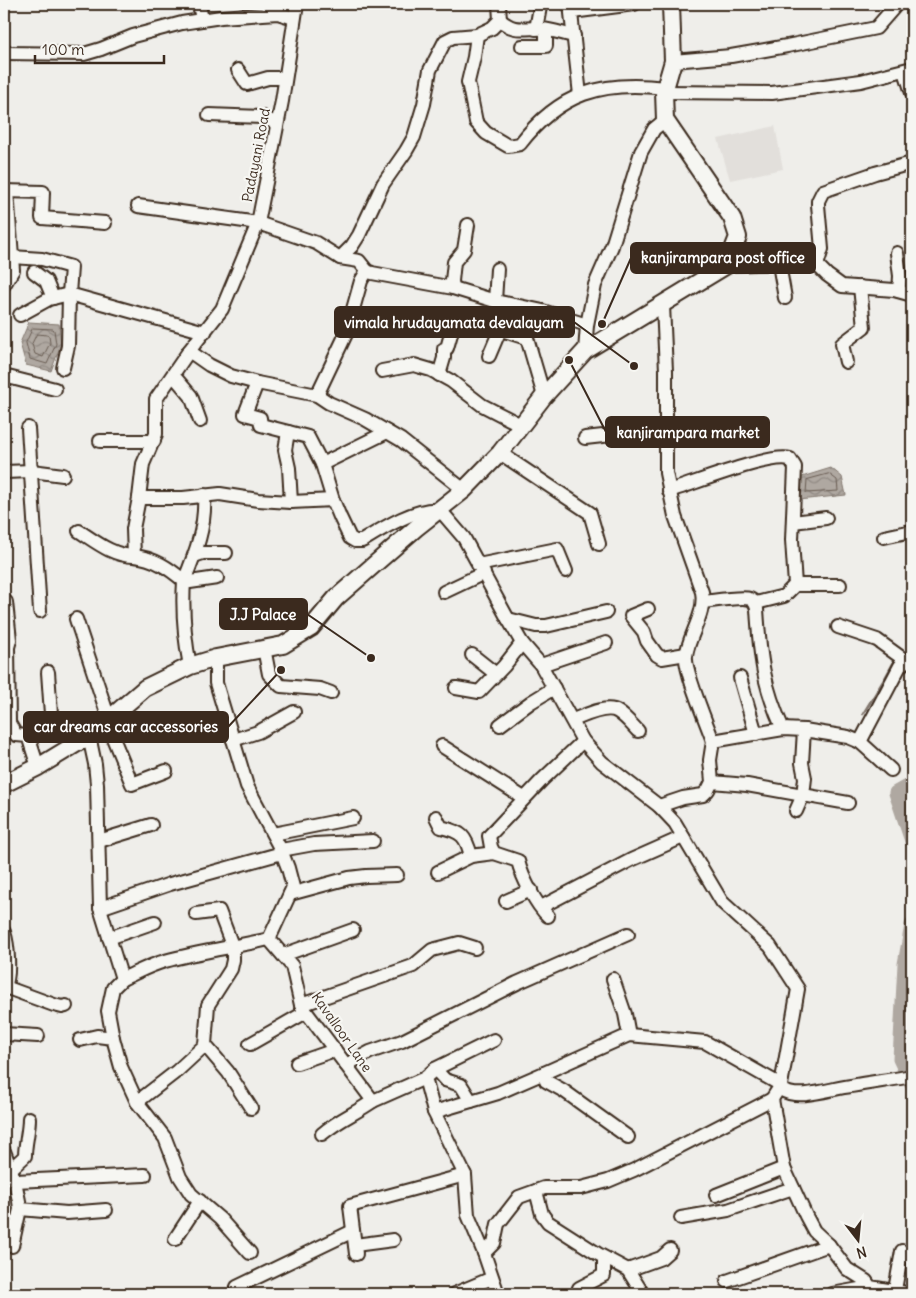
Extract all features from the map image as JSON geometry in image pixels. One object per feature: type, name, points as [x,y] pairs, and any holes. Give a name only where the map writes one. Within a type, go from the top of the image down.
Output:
[{"type":"main road","points":[[4,784],[38,768],[89,736],[145,688],[190,666],[216,658],[282,645],[311,628],[336,598],[416,528],[464,490],[500,453],[544,396],[585,351],[727,265],[738,237],[732,218],[665,120],[664,90],[673,61],[671,4]]},
{"type":"street","points":[[199,4],[202,20]]},
{"type":"street","name":"Padayani Road","points":[[138,206],[258,223],[297,4]]},
{"type":"street","points":[[499,4],[500,20],[509,28],[524,30],[541,29],[574,36]]},
{"type":"street","points":[[580,95],[571,8],[634,4]]},
{"type":"street","points":[[673,61],[731,56],[768,50],[876,28],[897,4]]},
{"type":"street","points":[[522,46],[546,46],[541,29],[540,7]]},
{"type":"street","points":[[4,53],[84,54],[141,34],[182,23],[278,13],[294,18]]},
{"type":"street","points":[[340,258],[352,246],[359,235],[383,184],[406,152],[414,137],[430,70],[445,41],[453,37],[477,35],[492,28],[500,20]]},
{"type":"street","points":[[477,35],[468,82],[476,122],[486,133],[508,146],[520,144],[532,128],[544,117],[572,98],[594,90],[642,85],[664,90],[772,93],[861,81],[909,71],[912,93]]},
{"type":"street","points":[[238,70],[247,84],[268,78],[285,78]]},
{"type":"street","points":[[209,115],[263,117],[277,124]]},
{"type":"street","points":[[585,351],[587,325],[595,285],[612,246],[641,152],[654,129],[665,120]]},
{"type":"street","points":[[818,266],[822,248],[818,205],[823,191],[875,173],[912,164]]},
{"type":"street","points":[[4,285],[13,270],[6,191],[43,192],[42,218],[105,223]]},
{"type":"street","points":[[134,556],[133,529],[143,464],[154,441],[157,420],[156,400],[189,350],[222,309],[258,223],[316,244],[340,258],[359,261],[367,271],[372,273],[453,288],[495,301],[543,311],[553,316],[587,325]]},
{"type":"street","points":[[453,288],[454,262],[464,250],[468,225]]},
{"type":"street","points":[[897,253],[900,276],[899,291]]},
{"type":"street","points":[[12,257],[42,259],[71,266],[68,346],[62,368]]},
{"type":"street","points":[[727,265],[779,264],[818,266],[827,276],[842,286],[899,291],[912,295]]},
{"type":"street","points":[[779,264],[785,298]]},
{"type":"street","points":[[495,301],[497,269]]},
{"type":"street","points":[[317,395],[346,334],[361,280],[367,271]]},
{"type":"street","points":[[34,272],[46,282],[54,298]]},
{"type":"street","points":[[846,362],[842,344],[864,327],[860,288]]},
{"type":"street","points":[[20,315],[54,298],[69,294],[205,332]]},
{"type":"street","points":[[659,806],[683,798],[703,796],[708,790],[712,782],[710,760],[713,741],[686,664],[687,651],[703,602],[702,592],[675,516],[669,491],[666,460],[666,372],[663,305]]},
{"type":"street","points":[[439,375],[444,358],[444,349],[447,348],[456,316],[526,338],[544,396]]},
{"type":"street","points":[[489,356],[500,330]]},
{"type":"street","points":[[189,350],[210,365],[231,376],[317,395],[329,403],[365,419],[401,440],[464,490]]},
{"type":"street","points":[[382,371],[414,364],[451,381],[482,405],[521,425]]},
{"type":"street","points":[[173,375],[191,396],[200,421]]},
{"type":"street","points":[[4,376],[55,389]]},
{"type":"street","points":[[257,383],[245,414],[260,418],[261,424],[308,437],[322,464],[340,517],[350,538],[362,541],[402,519],[429,509],[440,510],[464,538],[508,620],[522,643],[541,665],[583,741],[602,762],[659,806],[675,823],[722,902],[770,946],[798,989],[781,1085],[772,1099],[634,1170],[581,1188],[544,1188],[519,1197],[498,1224],[494,1243],[484,1253]]},
{"type":"street","points":[[28,428],[40,611]]},
{"type":"street","points":[[288,432],[285,450],[290,468],[291,502]]},
{"type":"street","points":[[322,464],[387,432]]},
{"type":"street","points":[[585,438],[666,432]]},
{"type":"street","points":[[100,441],[154,441]]},
{"type":"street","points":[[500,453],[590,513],[599,544]]},
{"type":"street","points":[[669,491],[744,466],[786,458],[790,459],[795,467],[792,540],[795,585]]},
{"type":"street","points":[[4,472],[32,471],[63,475]]},
{"type":"street","points":[[139,498],[183,498],[220,494],[258,500],[291,502],[334,500]]},
{"type":"street","points":[[190,666],[184,633],[182,604],[184,580],[203,529],[204,495]]},
{"type":"street","points":[[793,522],[826,518]]},
{"type":"street","points":[[79,531],[109,550],[126,556],[146,557],[167,566],[184,580],[190,582],[217,578]]},
{"type":"street","points":[[884,537],[912,531]]},
{"type":"street","points":[[444,592],[481,569],[557,549],[566,571]]},
{"type":"street","points":[[194,556],[203,553],[226,552]]},
{"type":"street","points":[[756,603],[784,596],[795,585],[840,586]]},
{"type":"street","points":[[703,602],[743,598],[750,599],[756,603],[764,680],[771,705],[782,729]]},
{"type":"street","points":[[6,602],[10,640],[8,646],[9,723],[16,735],[28,736],[46,732],[57,726],[51,714],[48,672]]},
{"type":"street","points":[[648,609],[631,616],[644,632],[647,641],[657,655],[662,658],[687,651]]},
{"type":"street","points":[[508,620],[536,626],[546,626],[606,612]]},
{"type":"street","points":[[76,619],[108,720],[132,784],[166,771]]},
{"type":"street","points":[[838,627],[877,640],[909,660],[900,666],[860,742]]},
{"type":"street","points":[[456,688],[479,692],[522,643]]},
{"type":"street","points":[[541,665],[606,643]]},
{"type":"street","points":[[264,648],[269,674],[281,686],[320,689],[331,693]]},
{"type":"street","points":[[472,655],[496,674]]},
{"type":"street","points":[[216,658],[216,683],[247,786],[273,834],[288,868],[293,887],[269,939],[234,948],[210,950],[164,961],[122,979],[113,988],[108,1011],[121,1067],[137,1102],[165,1138],[180,1177],[190,1194],[220,1219],[250,1253]]},
{"type":"street","points":[[740,678],[756,734]]},
{"type":"street","points":[[500,725],[554,688]]},
{"type":"street","points":[[573,720],[603,710],[613,709],[638,731]]},
{"type":"street","points":[[233,740],[258,732],[294,712]]},
{"type":"street","points":[[713,741],[782,729],[804,730],[860,742],[891,770]]},
{"type":"street","points":[[796,811],[803,795],[805,778],[802,763],[804,730]]},
{"type":"street","points":[[28,736],[38,768]]},
{"type":"street","points":[[89,736],[95,764],[100,908],[122,979]]},
{"type":"street","points":[[494,853],[491,847],[490,836],[524,798],[583,741]]},
{"type":"street","points":[[442,746],[524,798]]},
{"type":"street","points":[[712,782],[747,785],[848,803]]},
{"type":"street","points":[[436,817],[441,827],[456,830],[467,840],[472,856]]},
{"type":"street","points":[[273,834],[353,818]]},
{"type":"street","points":[[99,841],[151,825]]},
{"type":"street","points":[[438,872],[472,856],[494,853],[518,861],[521,873],[545,912],[639,856],[683,837]]},
{"type":"street","points":[[100,908],[170,884],[281,852],[314,844],[373,840]]},
{"type":"street","points":[[290,894],[349,878],[397,876]]},
{"type":"street","points":[[506,901],[531,890]]},
{"type":"street","points":[[137,1102],[177,1071],[205,1045],[208,1005],[231,969],[234,948],[219,910],[196,914]]},
{"type":"street","points":[[109,938],[155,922]]},
{"type":"street","points":[[283,955],[353,930]]},
{"type":"street","points":[[346,1064],[370,1052],[402,1041],[517,983],[628,934]]},
{"type":"street","points":[[5,937],[8,976],[4,987],[54,1005],[66,1006]]},
{"type":"street","name":"Kavalloor Lane","points":[[269,939],[292,966],[304,1009],[373,1101]]},
{"type":"street","points":[[250,1044],[304,1009],[413,966],[432,950],[459,943],[475,948]]},
{"type":"street","points":[[613,979],[625,1014],[629,1035]]},
{"type":"street","points":[[4,1034],[38,1036]]},
{"type":"street","points":[[434,1112],[498,1093],[629,1035],[705,1042],[781,1085],[782,1090],[788,1093],[816,1093],[912,1076]]},
{"type":"street","points":[[80,1040],[96,1036],[113,1038]]},
{"type":"street","points":[[322,1134],[336,1122],[373,1101],[425,1078],[435,1070],[494,1040]]},
{"type":"street","points":[[205,1045],[228,1072],[250,1108]]},
{"type":"street","points":[[297,1063],[335,1050]]},
{"type":"street","points":[[435,1070],[445,1080],[462,1086],[471,1101]]},
{"type":"street","points":[[544,1073],[546,1081],[564,1091],[628,1137]]},
{"type":"street","points":[[425,1078],[434,1112],[465,1175],[468,1215],[498,1294]]},
{"type":"street","points":[[772,1099],[784,1168],[814,1231],[847,1269],[866,1281],[870,1287]]},
{"type":"street","points":[[13,1175],[25,1156],[25,1144],[28,1139],[30,1118]]},
{"type":"street","points":[[4,1151],[13,1175],[20,1209],[12,1246],[4,1245]]},
{"type":"street","points":[[716,1195],[784,1168]]},
{"type":"street","points":[[13,1175],[146,1176]]},
{"type":"street","points":[[393,1240],[356,1249],[350,1206],[465,1175]]},
{"type":"street","points":[[681,1218],[728,1210],[793,1188]]},
{"type":"street","points":[[536,1191],[542,1214],[548,1222],[604,1258],[628,1270],[643,1294]]},
{"type":"street","points":[[175,1239],[200,1201]]},
{"type":"street","points":[[20,1209],[67,1213],[106,1210]]},
{"type":"street","points":[[237,1287],[353,1231]]},
{"type":"street","points":[[727,1281],[829,1246]]},
{"type":"street","points":[[628,1270],[661,1258],[670,1250]]},
{"type":"street","points":[[832,1294],[870,1287],[901,1292],[902,1251]]},
{"type":"street","points":[[579,1288],[604,1275],[604,1258]]},
{"type":"street","points":[[454,1294],[492,1278]]},
{"type":"shaded area","points":[[775,126],[783,169],[730,180],[718,139]]},
{"type":"water","points":[[29,322],[59,324],[61,344],[51,371],[26,365],[20,343]]},
{"type":"water","points":[[831,468],[842,477],[846,495],[799,500],[802,477]]},
{"type":"waterway","points":[[870,644],[883,651]]},
{"type":"waterway","points":[[863,714],[896,658]]},
{"type":"waterway","points":[[912,784],[896,793],[912,841]]},
{"type":"waterway","points":[[912,925],[905,964],[900,1059],[912,1084]]},
{"type":"place","name":"kanjirampara post office","points":[[602,324]]},
{"type":"place","name":"kanjirampara market","points":[[569,360]]},
{"type":"place","name":"vimala hrudayamata devalayam","points":[[634,366]]},
{"type":"place","name":"J.J Palace","points":[[371,658]]},
{"type":"place","name":"car dreams car accessories","points":[[281,670]]}]
